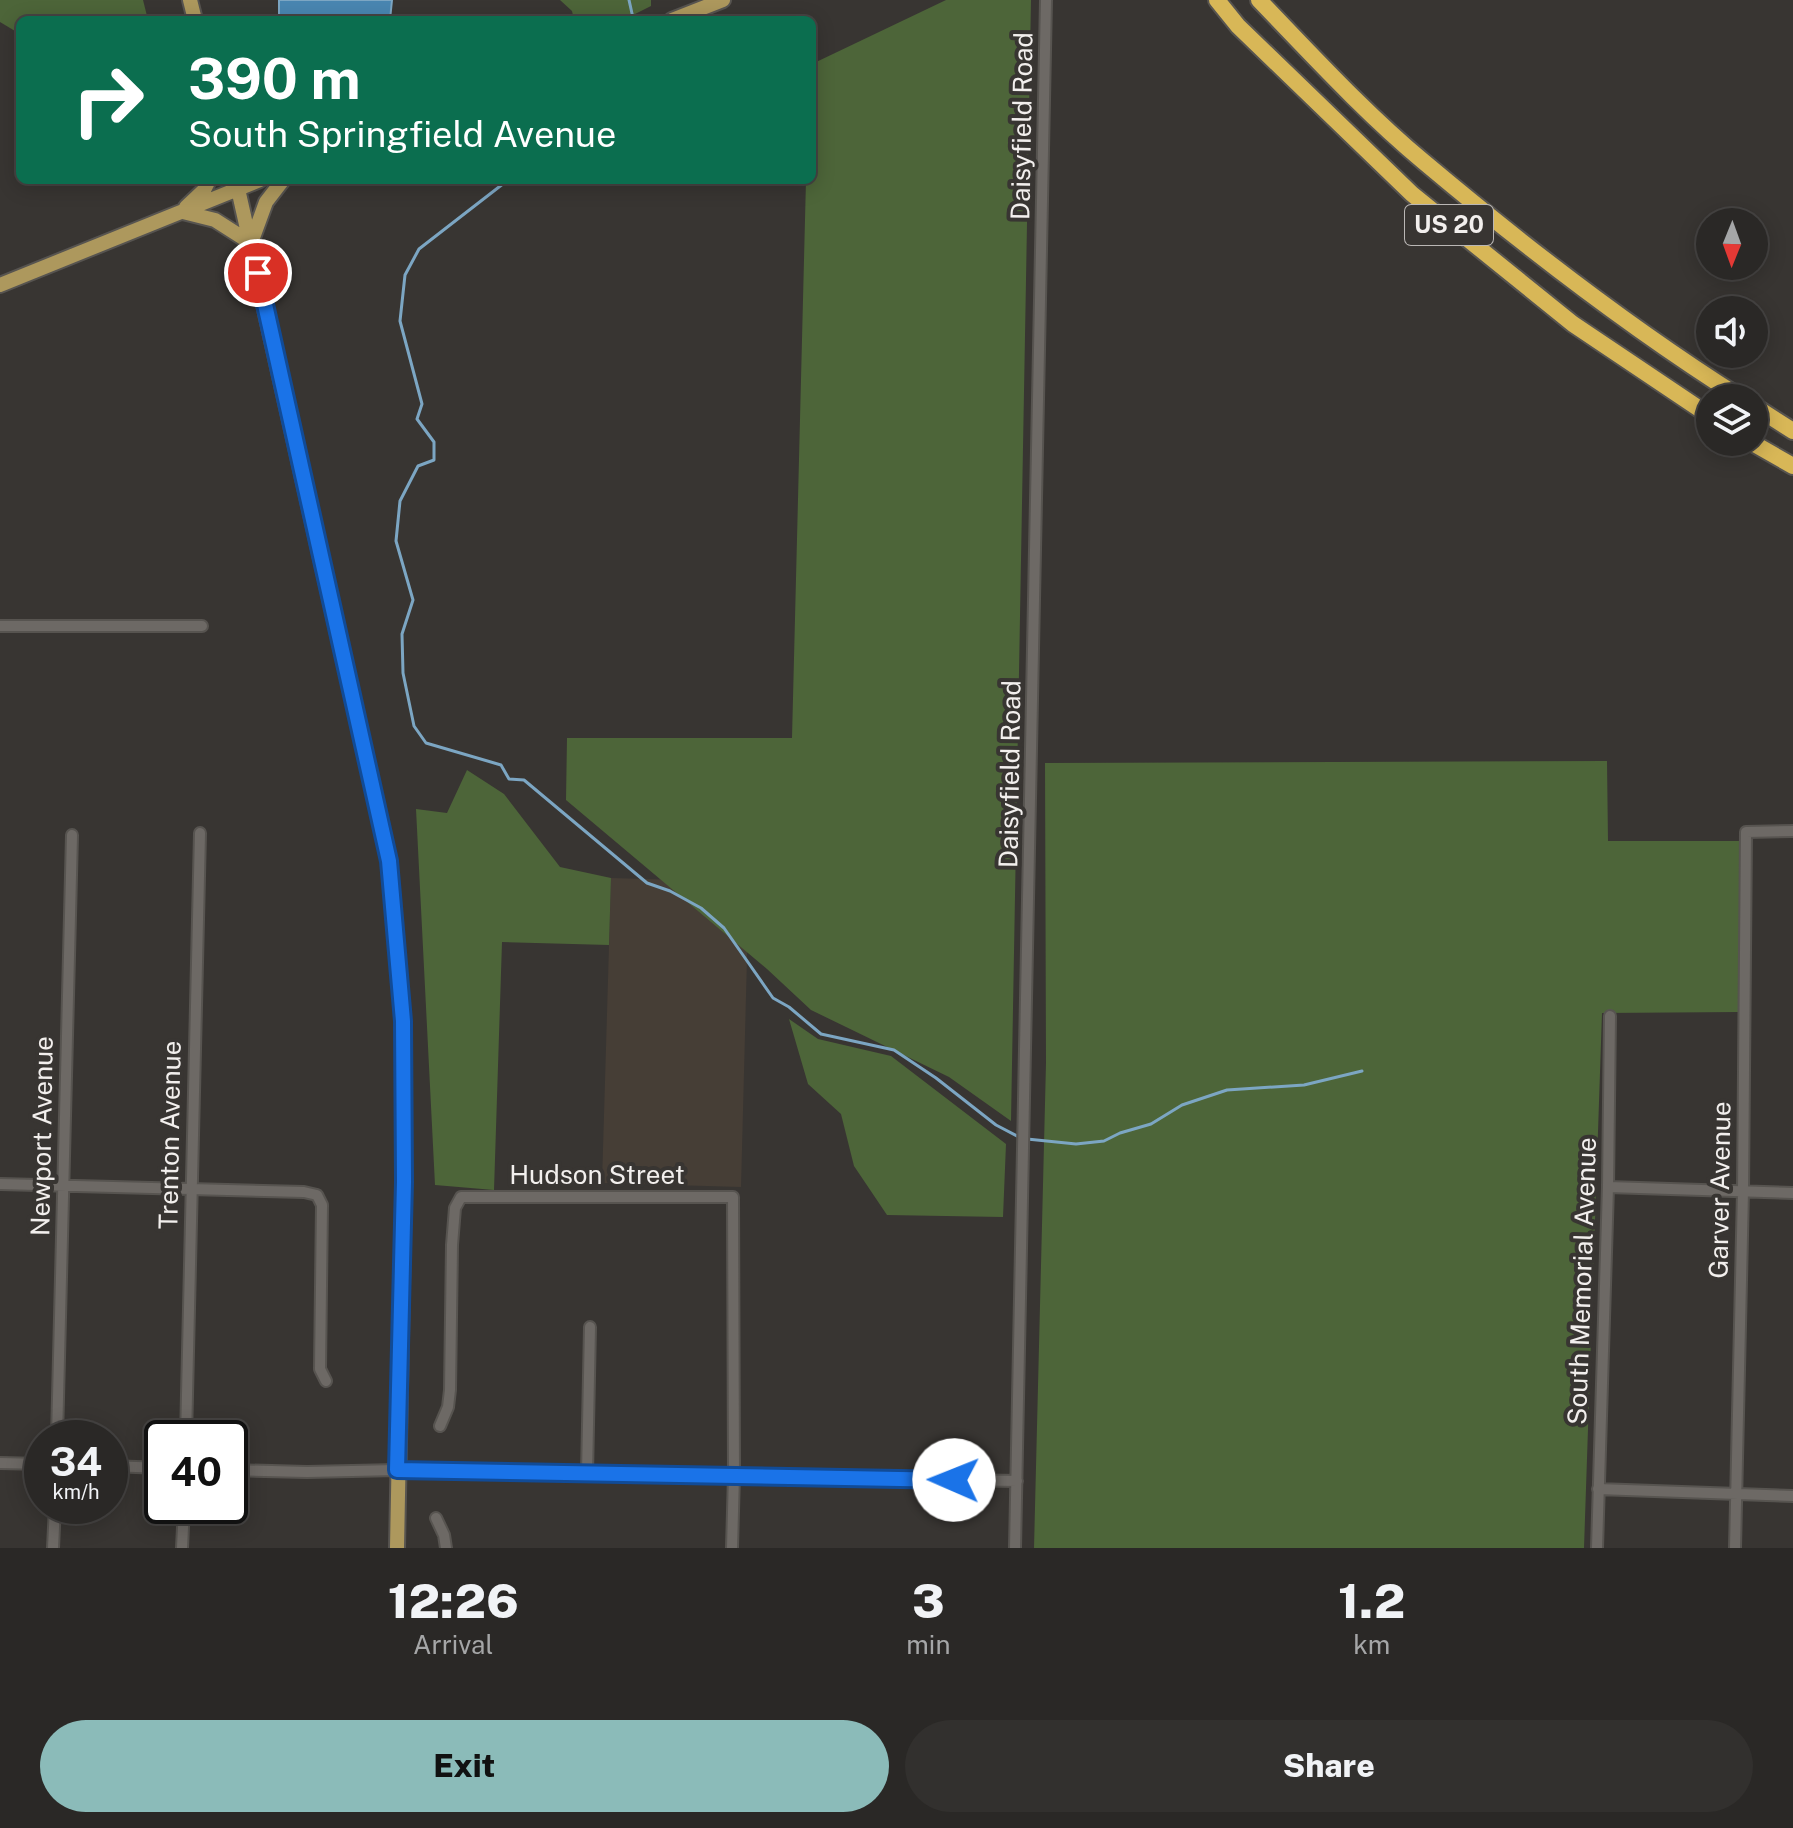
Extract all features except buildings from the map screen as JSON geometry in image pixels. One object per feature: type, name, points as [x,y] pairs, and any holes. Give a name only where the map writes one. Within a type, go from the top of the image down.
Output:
[{"type":"highway","name":"US 20","points":[[1217,0],[1238,26],[1412,194],[1573,324],[1696,407]]},
{"type":"highway","name":"US 20","points":[[1259,0],[1422,161],[1576,282],[1719,384]]},
{"type":"highway","points":[[1768,415],[1793,431]]},
{"type":"highway","points":[[1768,452],[1793,466]]},
{"type":"main road","points":[[682,16],[723,0]]},
{"type":"main road","points":[[182,212],[207,184]]},
{"type":"main road","points":[[0,285],[182,212],[237,184],[389,861],[403,1021],[404,1182],[397,1548]]},
{"type":"main road","points":[[251,243],[266,202],[280,184]]},
{"type":"main road","points":[[182,212],[215,220],[251,243]]},
{"type":"street","name":"Daisyfield Road","points":[[1015,1548],[1046,0]]},
{"type":"street","points":[[0,626],[202,626]]},
{"type":"street","name":"Garver Avenue","points":[[1735,1548],[1743,1191],[1746,832],[1793,831]]},
{"type":"street","name":"Trenton Avenue","points":[[186,1420],[200,833]]},
{"type":"street","name":"Newport Avenue","points":[[57,1420],[72,835]]},
{"type":"street","name":"South Memorial Avenue","points":[[1597,1548],[1610,1016]]},
{"type":"street","points":[[0,1184],[190,1188],[317,1195],[322,1205],[320,1369],[326,1381]]},
{"type":"street","points":[[1608,1187],[1793,1193]]},
{"type":"street","name":"Hudson Street","points":[[440,1426],[448,1407],[450,1390],[452,1245],[455,1208],[461,1197],[733,1197],[734,1475]]},
{"type":"street","points":[[587,1474],[590,1327]]},
{"type":"street","points":[[0,1463],[24,1464]]},
{"type":"street","points":[[248,1470],[397,1470],[1017,1481]]},
{"type":"street","points":[[732,1548],[734,1475]]},
{"type":"street","points":[[1598,1489],[1793,1496]]},
{"type":"street","points":[[436,1518],[446,1548]]},
{"type":"street","points":[[53,1548],[54,1524]]},
{"type":"street","points":[[182,1548],[183,1524]]},
{"type":"shaded area","points":[[611,878],[749,882],[741,1187],[602,1183]]},
{"type":"green space","points":[[0,0],[143,0],[147,16],[16,16],[16,32],[0,22]]},
{"type":"green space","points":[[560,0],[651,0],[651,6],[631,16],[573,16]]},
{"type":"green space","points":[[946,0],[1031,0],[1011,1121],[949,1077],[811,1010],[767,969],[566,800],[567,738],[792,738],[806,184],[816,184],[816,62]]},
{"type":"green space","points":[[1607,761],[1608,841],[1740,841],[1740,1012],[1602,1013],[1584,1548],[1034,1548],[1046,1063],[1045,763]]},
{"type":"green space","points":[[467,770],[504,794],[560,867],[611,878],[609,945],[502,942],[494,1190],[435,1185],[416,809],[447,813]]},
{"type":"green space","points":[[789,1019],[818,1039],[891,1056],[1006,1144],[1003,1217],[887,1215],[854,1166],[841,1114],[808,1084]]},
{"type":"water","points":[[279,0],[392,0],[390,16],[279,16]]},
{"type":"waterway","points":[[629,0],[633,16]]},
{"type":"waterway","points":[[503,184],[419,249],[405,275],[400,321],[422,404],[417,419],[434,442],[434,460],[418,466],[400,501],[396,541],[413,600],[402,634],[403,673],[414,726],[426,743],[501,765],[509,779],[524,780],[647,883],[670,891],[701,908],[724,928],[773,998],[821,1034],[894,1050],[996,1125],[1019,1137]]},
{"type":"waterway","points":[[1027,1139],[1076,1144],[1104,1141],[1151,1124],[1182,1105],[1227,1090],[1304,1085],[1362,1071]]},
{"type":"route","points":[[258,273],[389,861],[403,1021],[404,1182],[397,1470],[954,1480]]}]
